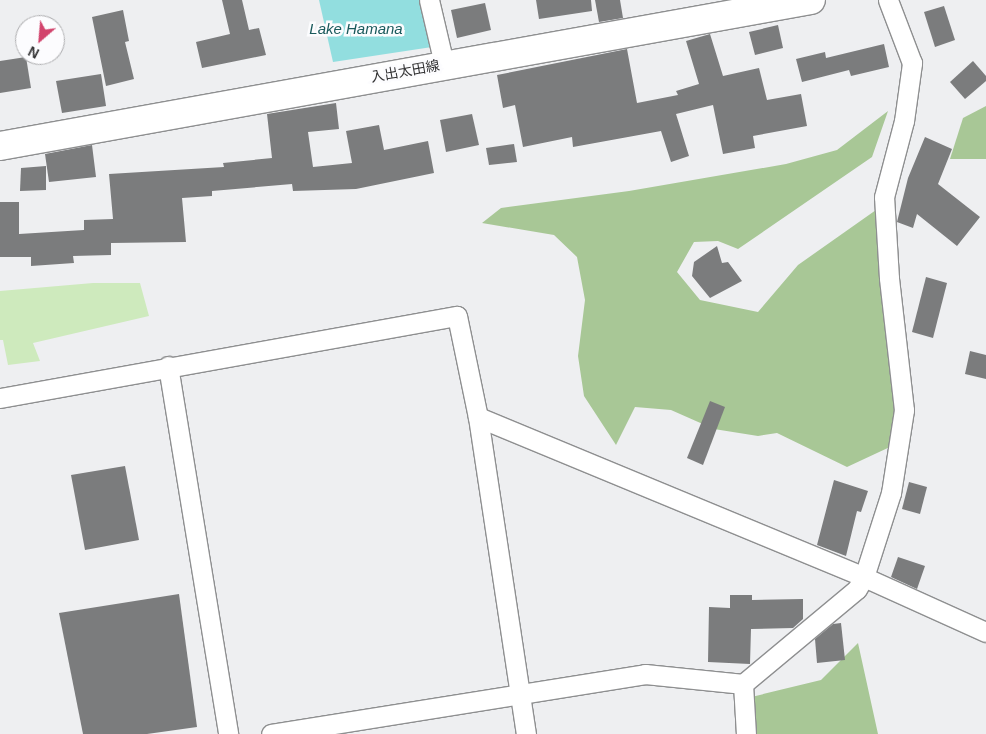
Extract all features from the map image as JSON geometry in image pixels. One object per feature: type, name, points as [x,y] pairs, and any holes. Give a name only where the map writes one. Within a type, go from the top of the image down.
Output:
[{"type":"main road","name":"入出太田線","points":[[0,146],[444,64],[811,0]]},
{"type":"street","points":[[430,0],[444,64]]},
{"type":"street","points":[[271,734],[520,692],[645,674],[742,684],[857,589],[864,577],[891,493],[904,410],[889,278],[884,197],[904,121],[912,62],[888,0]]},
{"type":"street","points":[[0,398],[168,366],[457,316],[478,417],[526,734]]},
{"type":"street","points":[[168,366],[228,734]]},
{"type":"street","points":[[478,417],[864,577],[986,632]]},
{"type":"street","points":[[742,684],[746,734]]},
{"type":"green space","points":[[986,106],[986,159],[950,159],[963,118]]},
{"type":"green space","points":[[888,111],[872,157],[738,249],[718,241],[694,242],[677,272],[700,300],[758,312],[798,265],[876,210],[900,375],[892,446],[847,467],[777,433],[758,436],[714,429],[671,410],[635,407],[616,445],[584,396],[578,356],[585,300],[577,257],[554,235],[482,223],[501,208],[629,191],[786,164],[837,150]]},
{"type":"green space","points":[[93,283],[140,283],[149,316],[33,343],[40,361],[8,365],[3,340],[0,340],[0,291]]},
{"type":"green space","points":[[858,643],[878,734],[744,734],[743,699],[821,680]]},
{"type":"water","name":"Lake Hamana","points":[[319,0],[423,0],[432,47],[333,62]]},
{"type":"building","points":[[222,0],[242,0],[249,30],[259,28],[266,55],[202,68],[196,42],[230,34]]},
{"type":"building","points":[[536,0],[591,0],[592,11],[539,19]]},
{"type":"building","points":[[595,0],[620,0],[623,18],[599,22]]},
{"type":"building","points":[[485,3],[491,30],[457,38],[451,10]]},
{"type":"building","points":[[944,6],[955,40],[935,47],[924,12]]},
{"type":"building","points":[[123,10],[129,41],[125,42],[134,79],[106,86],[92,17]]},
{"type":"building","points":[[778,25],[783,48],[755,55],[749,32]]},
{"type":"building","points":[[710,34],[723,76],[759,68],[767,100],[801,94],[807,126],[753,136],[755,148],[723,154],[713,105],[676,114],[689,156],[671,162],[661,131],[573,147],[572,137],[523,147],[515,105],[503,108],[497,75],[627,49],[637,103],[678,95],[676,91],[699,84],[686,41]]},
{"type":"building","points":[[884,44],[889,67],[851,76],[849,70],[802,82],[796,59],[825,52],[826,58]]},
{"type":"building","points":[[15,59],[15,65],[27,65],[31,88],[0,93],[0,61]]},
{"type":"building","points":[[973,61],[986,76],[986,81],[965,99],[950,82]]},
{"type":"building","points":[[101,74],[106,106],[62,113],[56,81]]},
{"type":"building","points":[[336,103],[339,129],[308,132],[313,167],[352,163],[346,131],[379,125],[384,150],[428,141],[434,173],[356,189],[293,191],[292,184],[212,191],[212,196],[182,198],[186,242],[111,243],[111,255],[73,256],[74,263],[31,266],[31,257],[0,257],[0,202],[19,202],[19,234],[84,230],[84,220],[113,219],[109,174],[224,167],[223,163],[272,158],[267,114]]},
{"type":"building","points":[[472,114],[479,145],[446,152],[440,120]]},
{"type":"building","points":[[925,137],[952,149],[938,184],[980,217],[957,246],[917,214],[913,228],[897,222],[908,178]]},
{"type":"building","points":[[514,144],[517,162],[489,165],[486,148]]},
{"type":"building","points":[[92,145],[96,177],[49,182],[45,154]]},
{"type":"building","points":[[46,166],[46,190],[20,191],[21,168]]},
{"type":"building","points":[[717,246],[722,263],[728,262],[742,281],[710,298],[692,276],[694,262]]},
{"type":"building","points":[[926,277],[947,283],[933,338],[912,332]]},
{"type":"building","points":[[970,351],[986,355],[986,379],[965,374]]},
{"type":"building","points":[[710,401],[725,407],[703,465],[687,458]]},
{"type":"building","points":[[125,466],[139,540],[85,550],[71,475]]},
{"type":"building","points":[[834,480],[868,491],[861,512],[857,511],[846,556],[817,545]]},
{"type":"building","points":[[909,482],[927,487],[920,514],[902,509]]},
{"type":"building","points":[[898,557],[925,566],[917,589],[891,577]]},
{"type":"building","points":[[179,594],[197,727],[147,734],[83,734],[59,613]]},
{"type":"building","points":[[730,595],[752,595],[752,600],[803,599],[803,619],[793,628],[751,629],[750,664],[708,662],[709,607],[730,608]]},
{"type":"building","points":[[841,623],[845,660],[817,663],[815,639],[833,624]]}]
